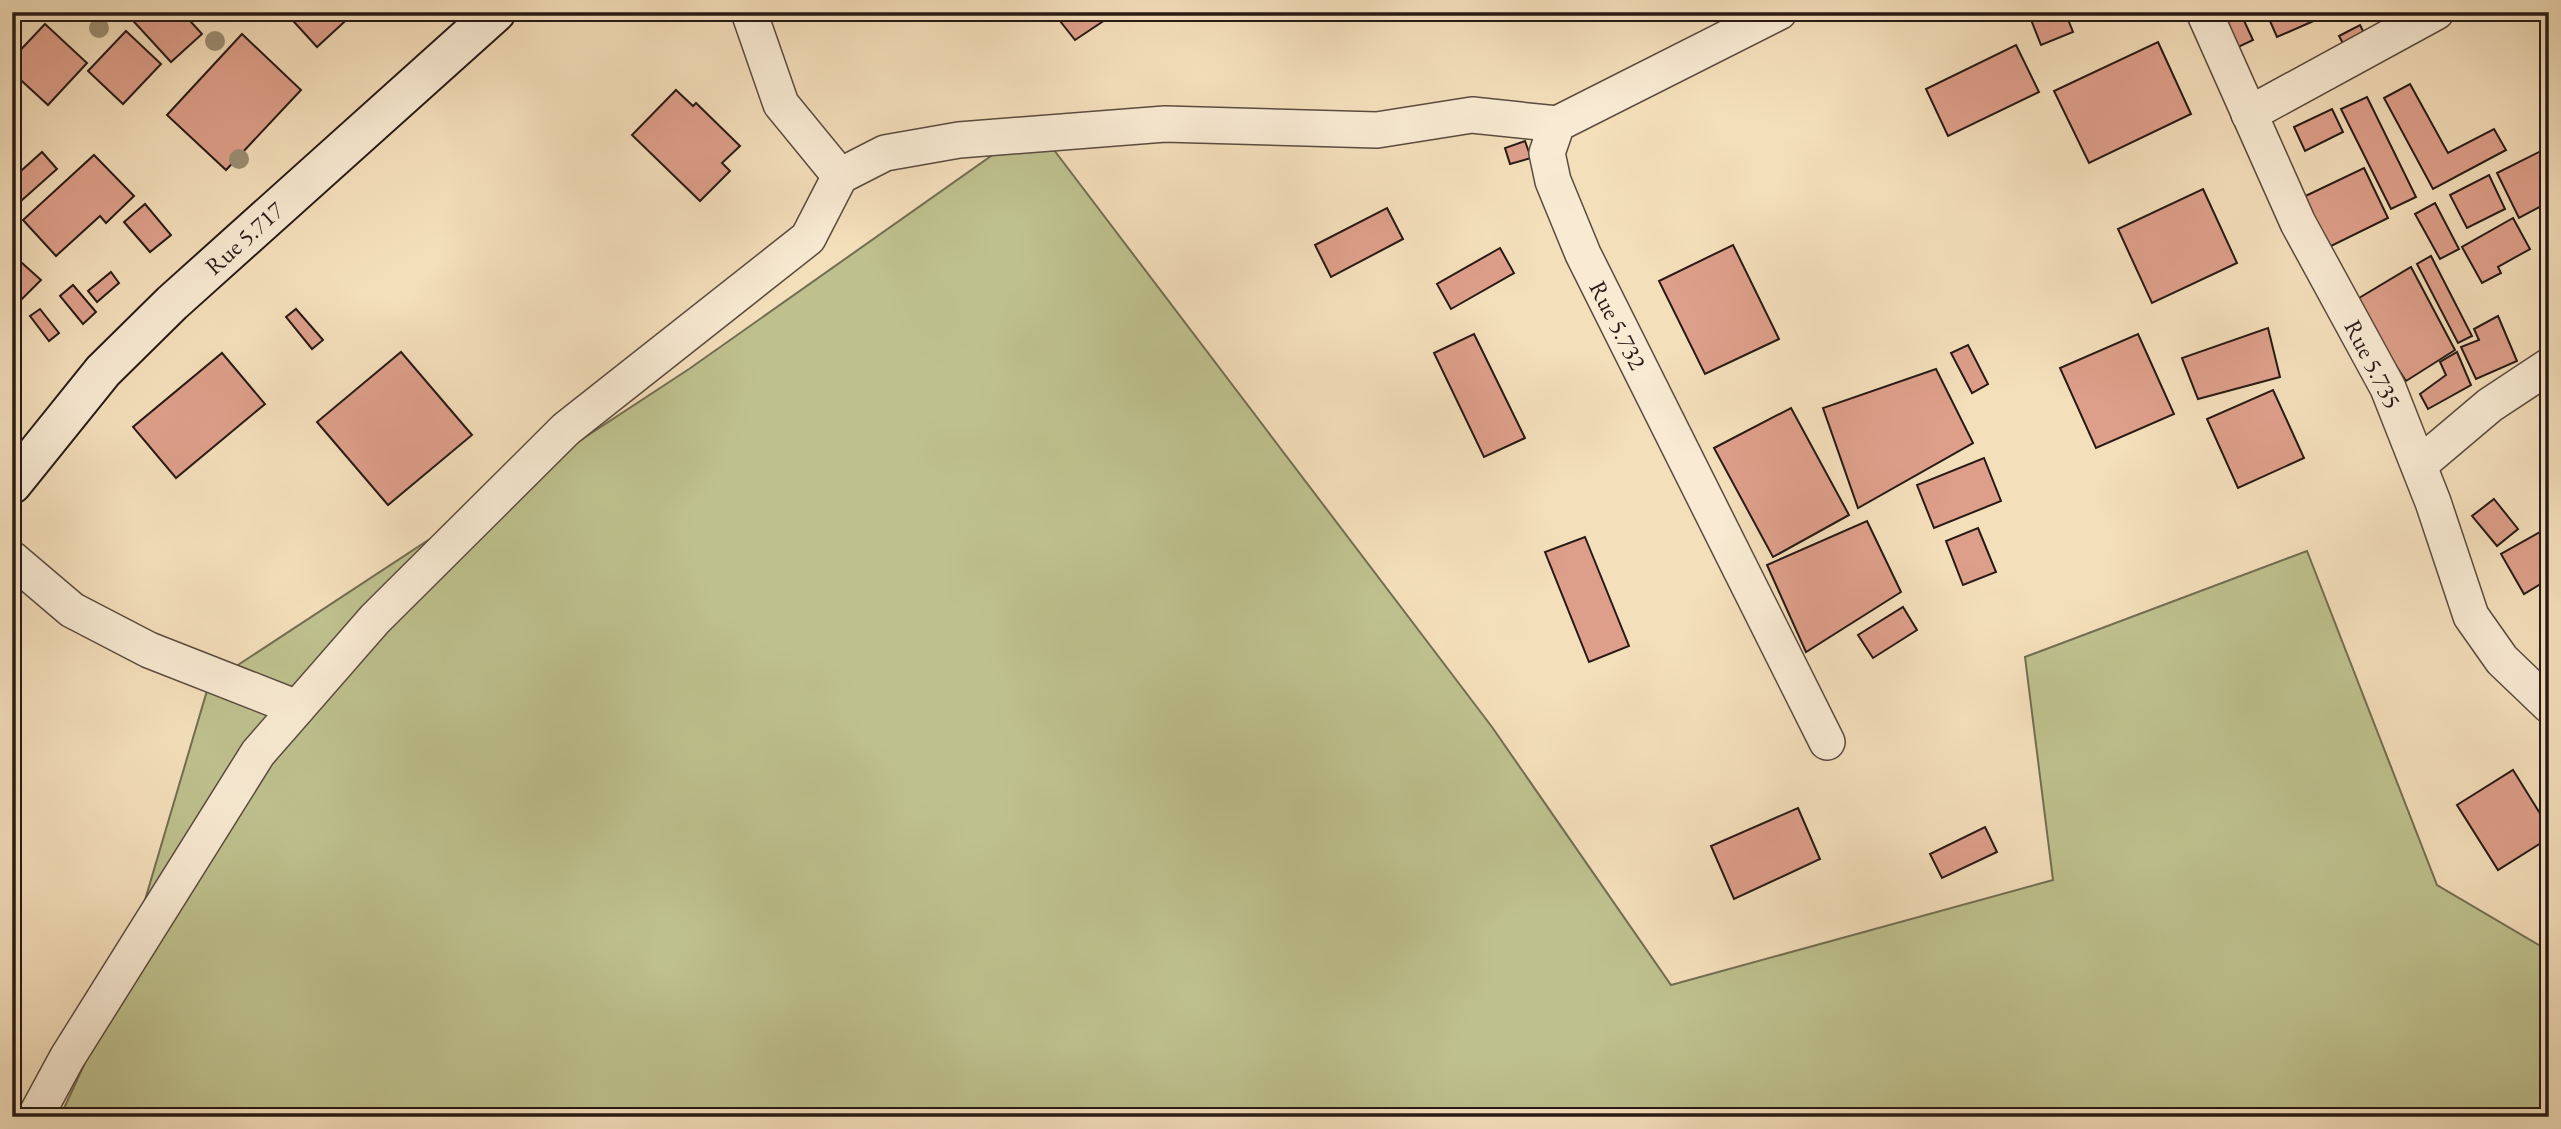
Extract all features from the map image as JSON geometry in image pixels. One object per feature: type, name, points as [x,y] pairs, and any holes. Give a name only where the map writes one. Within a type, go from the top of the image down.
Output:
[{"type":"street","name":"Rue 5.717","points":[[12,484],[103,371],[142,332],[496,12]]},
{"type":"street","points":[[749,12],[781,104],[840,176]]},
{"type":"street","points":[[35,1117],[66,1058],[258,753],[375,618],[566,429],[808,238],[840,176],[886,153],[959,140],[1166,124],[1377,130],[1472,115],[1557,124],[1779,12]]},
{"type":"street","name":"Rue 5.735","points":[[2204,12],[2298,223],[2388,388],[2419,465],[2470,616],[2502,660],[2549,705]]},
{"type":"street","points":[[2249,114],[2436,12]]},
{"type":"street","name":"Rue 5.732","points":[[1557,124],[1547,153],[1583,254],[1827,742]]},
{"type":"street","points":[[2419,465],[2490,405],[2549,366]]},
{"type":"street","points":[[12,559],[72,610],[149,650],[297,708]]},
{"type":"green space","points":[[1035,125],[1492,727],[1671,985],[2053,880],[2025,657],[2307,551],[2437,885],[2549,951],[2549,1117],[60,1117],[118,991],[209,684],[689,369]]},
{"type":"building","points":[[125,12],[182,12],[202,34],[171,62]]},
{"type":"building","points":[[285,12],[355,12],[317,47]]},
{"type":"building","points":[[1053,12],[1117,12],[1075,40]]},
{"type":"building","points":[[2028,12],[2065,12],[2073,32],[2041,45]]},
{"type":"building","points":[[2218,12],[2240,12],[2253,40],[2232,50]]},
{"type":"building","points":[[2266,12],[2334,12],[2277,37]]},
{"type":"building","points":[[45,24],[87,63],[48,105],[12,72],[12,59]]},
{"type":"building","points":[[2360,25],[2367,39],[2346,49],[2339,36]]},
{"type":"building","points":[[126,31],[161,64],[123,104],[88,71]]},
{"type":"building","points":[[242,34],[301,90],[226,170],[167,115]]},
{"type":"building","points":[[2158,42],[2191,114],[2089,163],[2054,91]]},
{"type":"building","points":[[2016,45],[2039,92],[1948,136],[1926,89]]},
{"type":"building","points":[[2410,84],[2448,153],[2494,129],[2506,150],[2433,189],[2384,98]]},
{"type":"building","points":[[676,90],[693,106],[696,103],[740,146],[722,163],[730,171],[700,201],[632,135]]},
{"type":"building","points":[[2367,97],[2416,197],[2391,209],[2341,109]]},
{"type":"building","points":[[2332,109],[2343,132],[2305,151],[2294,127]]},
{"type":"building","points":[[1525,141],[1531,158],[1510,164],[1505,148]]},
{"type":"building","points":[[2549,147],[2549,202],[2519,218],[2497,173]]},
{"type":"building","points":[[42,152],[57,169],[12,209],[12,179]]},
{"type":"building","points":[[94,155],[134,196],[106,223],[100,216],[56,256],[23,220]]},
{"type":"building","points":[[2364,168],[2388,218],[2321,251],[2297,200]]},
{"type":"building","points":[[2489,175],[2505,209],[2467,228],[2450,195]]},
{"type":"building","points":[[2203,189],[2237,263],[2152,303],[2118,229]]},
{"type":"building","points":[[2435,203],[2459,249],[2440,259],[2415,214]]},
{"type":"building","points":[[145,204],[171,235],[150,252],[124,222]]},
{"type":"building","points":[[1387,208],[1403,239],[1331,277],[1315,245]]},
{"type":"building","points":[[2513,218],[2530,249],[2498,267],[2501,273],[2482,283],[2462,247]]},
{"type":"building","points":[[1733,245],[1779,339],[1705,374],[1659,281]]},
{"type":"building","points":[[1500,248],[1514,273],[1451,309],[1437,284]]},
{"type":"building","points":[[12,254],[41,280],[18,303],[12,298]]},
{"type":"building","points":[[2431,256],[2472,336],[2458,343],[2417,264]]},
{"type":"building","points":[[2411,267],[2455,350],[2406,381],[2354,301]]},
{"type":"building","points":[[111,272],[119,283],[97,302],[88,291]]},
{"type":"building","points":[[73,285],[96,312],[83,324],[60,296]]},
{"type":"building","points":[[40,309],[59,333],[49,341],[30,316]]},
{"type":"building","points":[[296,309],[323,340],[312,349],[286,317]]},
{"type":"building","points":[[2498,316],[2517,361],[2476,379],[2461,347],[2479,340],[2474,329]]},
{"type":"building","points":[[2268,328],[2280,377],[2198,399],[2182,358]]},
{"type":"building","points":[[1474,334],[1525,438],[1484,457],[1434,353]]},
{"type":"building","points":[[2138,334],[2174,414],[2096,448],[2060,368]]},
{"type":"building","points":[[1968,345],[1988,384],[1972,393],[1951,353]]},
{"type":"building","points":[[401,352],[472,435],[388,505],[317,422]]},
{"type":"building","points":[[2457,352],[2471,385],[2428,409],[2420,394],[2446,375],[2440,362]]},
{"type":"building","points":[[222,353],[265,404],[176,478],[133,427]]},
{"type":"building","points":[[1936,369],[1973,443],[1858,508],[1823,408]]},
{"type":"building","points":[[2273,390],[2304,458],[2238,488],[2207,419]]},
{"type":"building","points":[[1791,408],[1849,515],[1773,557],[1714,448]]},
{"type":"building","points":[[1984,458],[2001,501],[1934,528],[1917,485]]},
{"type":"building","points":[[2494,499],[2518,529],[2497,546],[2472,516]]},
{"type":"building","points":[[1867,521],[1901,592],[1806,652],[1767,565]]},
{"type":"building","points":[[2549,527],[2549,579],[2524,594],[2501,554]]},
{"type":"building","points":[[1978,528],[1996,572],[1963,585],[1946,541]]},
{"type":"building","points":[[1585,537],[1629,646],[1589,662],[1545,552]]},
{"type":"building","points":[[1903,607],[1917,630],[1873,658],[1858,635]]},
{"type":"building","points":[[2513,770],[2549,828],[2549,838],[2498,870],[2457,805]]},
{"type":"building","points":[[1798,808],[1820,859],[1734,899],[1711,846]]},
{"type":"building","points":[[1985,827],[1997,852],[1942,878],[1930,854]]}]
